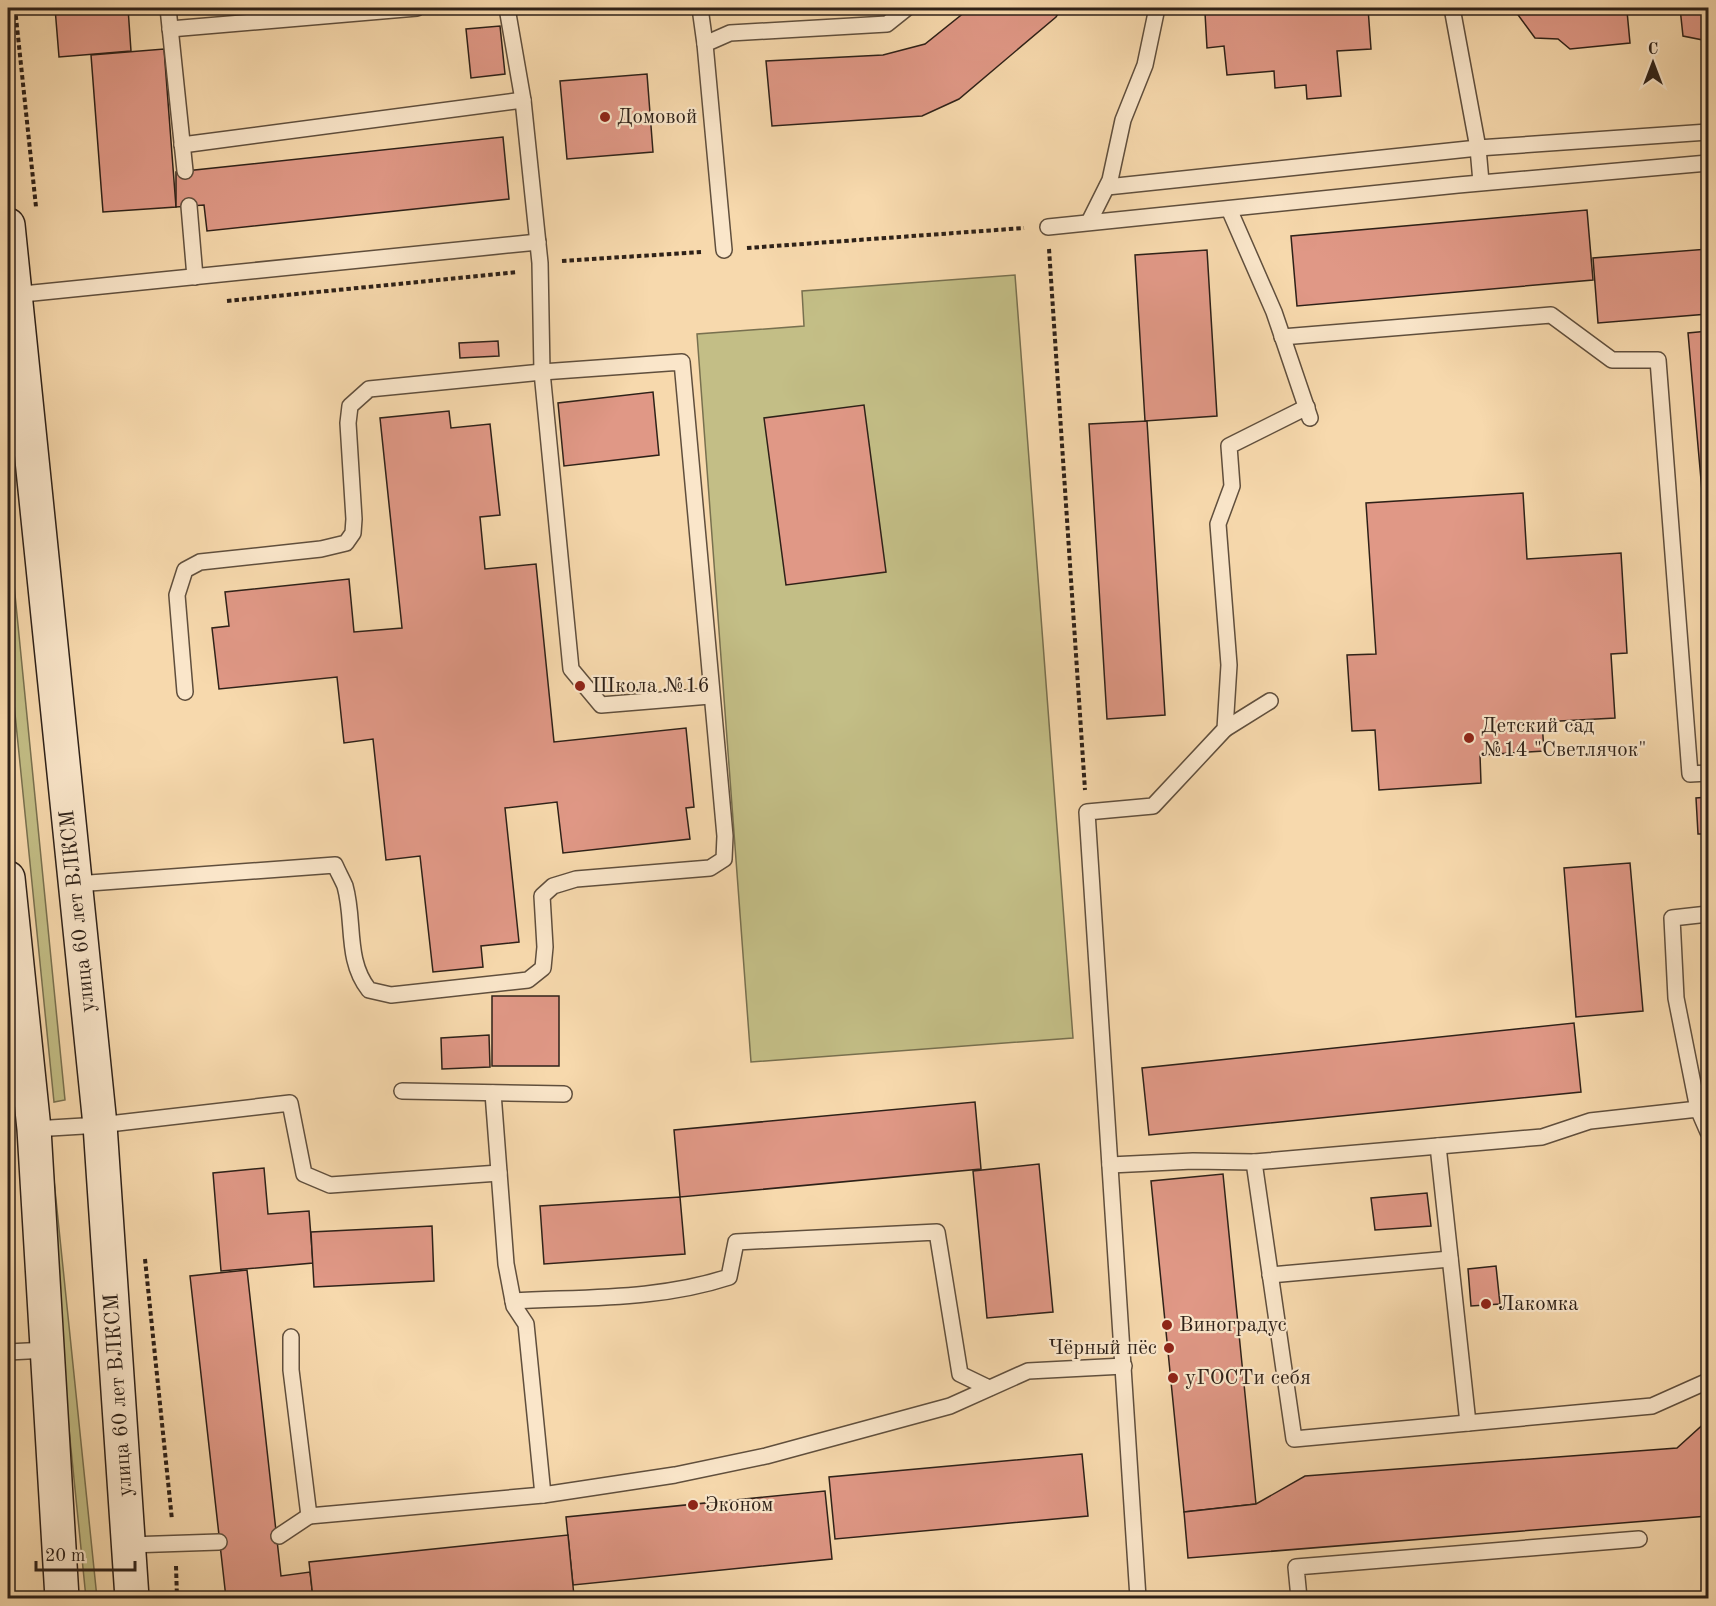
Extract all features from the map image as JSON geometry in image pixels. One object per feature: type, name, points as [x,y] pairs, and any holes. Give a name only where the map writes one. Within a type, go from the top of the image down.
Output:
[{"type":"street","name":"улица 60 лет ВЛКСМ","points":[[8,225],[11,295],[76,884],[100,1125],[132,1599]]},
{"type":"street","points":[[8,878],[34,1129],[62,1599]]},
{"type":"lane","points":[[168,8],[185,171]]},
{"type":"lane","points":[[287,8],[308,18]]},
{"type":"lane","points":[[170,29],[417,8]]},
{"type":"lane","points":[[507,8],[523,100],[538,243],[542,372],[571,669],[601,705],[710,696]]},
{"type":"lane","points":[[700,8],[724,250]]},
{"type":"lane","points":[[705,44],[730,33],[887,24],[907,8]]},
{"type":"lane","points":[[1089,222],[1107,187],[1123,120],[1145,65],[1157,8]]},
{"type":"lane","points":[[1452,8],[1478,148],[1481,182]]},
{"type":"lane","points":[[182,145],[523,100]]},
{"type":"lane","points":[[1107,187],[1478,148],[1708,132]]},
{"type":"lane","points":[[1048,227],[1481,182],[1708,163]]},
{"type":"lane","points":[[189,206],[195,277]]},
{"type":"lane","points":[[1225,729],[1229,665],[1227,616],[1218,524],[1232,486],[1229,446],[1308,413],[1282,337],[1228,209]]},
{"type":"lane","points":[[11,295],[538,243]]},
{"type":"lane","points":[[1282,337],[1551,315],[1612,360],[1658,360],[1690,774],[1708,772]]},
{"type":"lane","points":[[76,884],[335,865],[345,887],[355,964],[361,981],[369,990],[392,994],[528,980],[543,968],[545,947],[542,896],[553,886],[576,879],[710,868],[724,859],[725,836],[710,696],[682,362],[542,372],[369,389],[350,406],[354,519],[353,533],[346,543],[321,549],[200,562],[185,570],[177,595],[185,692]]},
{"type":"lane","points":[[1138,1599],[1087,812],[1153,806],[1225,729],[1270,701]]},
{"type":"lane","points":[[1708,914],[1672,918],[1676,998],[1698,1109],[1708,1132]]},
{"type":"lane","points":[[402,1091],[564,1094]]},
{"type":"lane","points":[[494,1093],[506,1264],[513,1301],[526,1324],[543,1495]]},
{"type":"lane","points":[[34,1129],[100,1125],[290,1103],[304,1174],[330,1185],[499,1173]]},
{"type":"lane","points":[[1110,1166],[1193,1161],[1254,1162],[1542,1137],[1590,1121],[1698,1109]]},
{"type":"lane","points":[[1438,1146],[1468,1423]]},
{"type":"lane","points":[[1254,1162],[1294,1438],[1652,1406],[1708,1381]]},
{"type":"lane","points":[[513,1301],[662,1293],[693,1289],[729,1277],[736,1242],[937,1232],[960,1374],[989,1388]]},
{"type":"lane","points":[[1270,1275],[1450,1259]]},
{"type":"lane","points":[[291,1338],[291,1370],[309,1515]]},
{"type":"lane","points":[[8,1353],[47,1350]]},
{"type":"lane","points":[[279,1536],[309,1515],[543,1495],[675,1475],[766,1456],[950,1406],[1028,1371],[1124,1366]]},
{"type":"lane","points":[[1299,1599],[1296,1567],[1639,1539]]},
{"type":"lane","points":[[129,1545],[219,1542]]},
{"type":"path","points":[[223,301],[540,266],[724,250],[1048,227],[1087,812]]},
{"type":"shaded area","points":[[1015,275],[1073,1038],[751,1062],[697,334],[804,326],[802,291]]},
{"type":"shaded area","points":[[8,524],[65,1100],[54,1102],[8,644]]},
{"type":"shaded area","points":[[41,1151],[51,1151],[97,1598],[86,1598]]},
{"type":"building","points":[[55,8],[128,8],[131,51],[59,57]]},
{"type":"building","points":[[970,8],[1062,8],[1056,17],[959,99],[922,116],[772,126],[766,61],[883,55],[925,44]]},
{"type":"building","points":[[1233,8],[1274,8],[1275,10],[1368,8],[1371,49],[1337,51],[1341,96],[1307,99],[1306,85],[1275,88],[1274,71],[1227,75],[1224,46],[1207,48],[1205,13],[1234,11]]},
{"type":"building","points":[[1513,8],[1640,8],[1627,11],[1630,43],[1570,49],[1558,39],[1535,38]]},
{"type":"building","points":[[1680,8],[1708,8],[1708,41],[1683,36]]},
{"type":"building","points":[[500,26],[505,74],[471,78],[466,29]]},
{"type":"building","points":[[164,49],[176,207],[103,212],[91,55]]},
{"type":"building","points":[[647,74],[653,152],[567,159],[560,81]]},
{"type":"building","points":[[503,137],[509,199],[207,231],[204,205],[176,207],[176,172]]},
{"type":"building","points":[[1587,210],[1593,280],[1297,306],[1291,236]]},
{"type":"building","points":[[1708,249],[1708,314],[1598,323],[1593,258]]},
{"type":"building","points":[[1207,250],[1217,416],[1145,421],[1135,255]]},
{"type":"building","points":[[1708,331],[1708,559],[1688,333]]},
{"type":"building","points":[[498,341],[499,356],[460,358],[459,343]]},
{"type":"building","points":[[653,392],[659,455],[564,466],[558,403]]},
{"type":"building","points":[[864,405],[886,572],[786,585],[764,418]]},
{"type":"building","name":"Школа №16","points":[[449,411],[451,428],[490,424],[500,515],[480,517],[485,569],[536,564],[554,742],[686,728],[694,807],[686,808],[690,839],[563,853],[557,802],[505,808],[519,942],[481,946],[483,967],[433,972],[420,856],[386,860],[373,739],[344,743],[337,677],[219,689],[212,628],[229,626],[225,592],[349,579],[354,632],[402,628],[380,418]]},
{"type":"building","points":[[1147,421],[1165,715],[1107,719],[1089,424]]},
{"type":"building","points":[[1523,493],[1527,559],[1621,553],[1627,653],[1611,654],[1615,718],[1542,722],[1544,751],[1480,755],[1481,783],[1379,790],[1375,730],[1352,731],[1347,655],[1376,654],[1366,503]]},
{"type":"building","points":[[1708,797],[1708,834],[1698,834],[1696,798]]},
{"type":"building","points":[[1630,863],[1643,1011],[1576,1017],[1564,868]]},
{"type":"building","points":[[492,996],[559,996],[559,1066],[492,1066]]},
{"type":"building","points":[[1574,1023],[1581,1092],[1149,1135],[1142,1068]]},
{"type":"building","points":[[489,1035],[490,1067],[442,1069],[441,1038]]},
{"type":"building","points":[[975,1102],[981,1169],[680,1197],[674,1130]]},
{"type":"building","points":[[1039,1164],[1053,1312],[987,1318],[973,1171]]},
{"type":"building","points":[[264,1168],[268,1214],[309,1211],[313,1263],[221,1271],[213,1173]]},
{"type":"building","points":[[1223,1174],[1256,1504],[1184,1512],[1151,1181]]},
{"type":"building","points":[[1427,1193],[1431,1226],[1375,1230],[1371,1198]]},
{"type":"building","points":[[680,1197],[685,1254],[544,1264],[540,1206]]},
{"type":"building","points":[[432,1226],[434,1281],[314,1287],[311,1232]]},
{"type":"building","points":[[1496,1266],[1500,1304],[1471,1306],[1468,1269]]},
{"type":"building","points":[[247,1270],[281,1576],[310,1572],[313,1598],[226,1598],[190,1276]]},
{"type":"building","points":[[1708,1420],[1708,1516],[1188,1558],[1184,1512],[1256,1504],[1305,1476],[1677,1448]]},
{"type":"building","points":[[1082,1454],[1088,1516],[835,1539],[829,1477]]},
{"type":"building","points":[[825,1491],[832,1559],[573,1585],[566,1517]]},
{"type":"building","points":[[568,1535],[574,1596],[313,1598],[309,1562]]},
{"type":"tram line","points":[[8,1574],[9,1598]]},
{"type":"place","name":"Домовой","points":[[605,117]]},
{"type":"place","name":"Школа №16","points":[[580,686]]},
{"type":"place","name":"Детский сад №14 \"Светлячок\"","points":[[1469,738]]},
{"type":"place","name":"Лакомка","points":[[1486,1304]]},
{"type":"place","name":"Виноградус","points":[[1167,1325]]},
{"type":"place","name":"Чёрный пёс","points":[[1169,1348]]},
{"type":"place","name":"уГОСТи себя","points":[[1173,1378]]},
{"type":"place","name":"Эконом","points":[[693,1505]]}]
